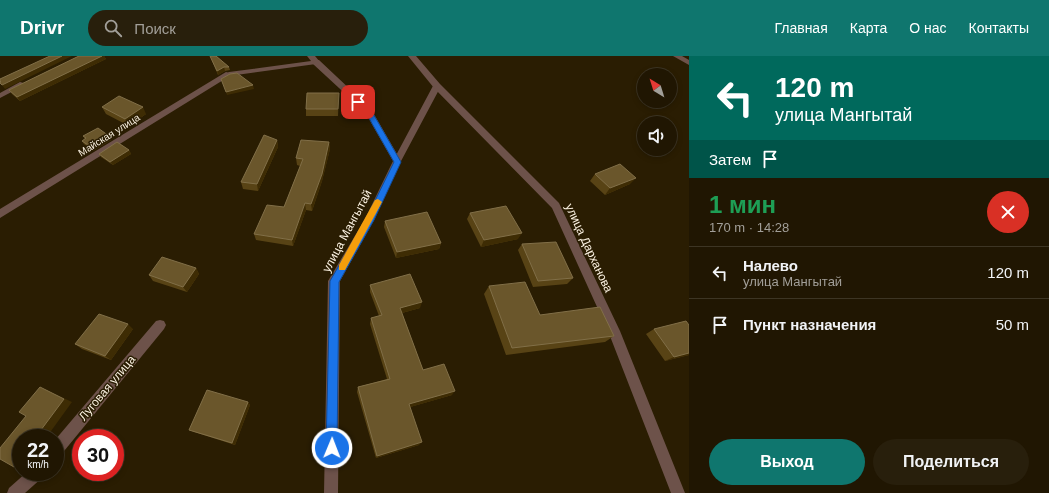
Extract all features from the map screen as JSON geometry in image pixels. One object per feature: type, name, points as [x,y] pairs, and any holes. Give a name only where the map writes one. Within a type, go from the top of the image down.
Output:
[{"type":"street","name":"улица Дарханова","points":[[412,56],[437,86],[556,206],[614,331],[678,493]]},
{"type":"street","points":[[677,56],[689,63]]},
{"type":"street","points":[[314,59],[368,111],[397,162]]},
{"type":"street","name":"Майская улица","points":[[0,214],[229,74],[314,59]]},
{"type":"street","points":[[0,96],[34,79]]},
{"type":"street","name":"улица Мангытай","points":[[331,493],[334,281],[369,220],[397,162],[437,86]]},
{"type":"street","name":"Луговая улица","points":[[64,440],[160,325]]},
{"type":"street","points":[[14,493],[28,481]]},
{"type":"building","points":[[50,56],[62,56],[2,85],[0,83],[0,79]]},
{"type":"building","points":[[79,56],[102,56],[17,97],[9,90]]},
{"type":"building","points":[[210,56],[216,56],[229,67],[224,67],[217,71]]},
{"type":"building","points":[[237,73],[253,85],[226,92],[221,79],[230,74]]},
{"type":"building","points":[[307,93],[339,93],[338,109],[306,109]]},
{"type":"building","points":[[119,96],[143,107],[125,119],[102,107]]},
{"type":"building","points":[[98,128],[109,136],[91,147],[82,141],[86,138],[83,136]]},
{"type":"building","points":[[264,135],[277,140],[257,184],[241,182]]},
{"type":"building","points":[[301,140],[329,142],[322,174],[311,204],[305,203],[292,240],[254,234],[267,205],[284,207],[303,159],[296,158]]},
{"type":"building","points":[[117,142],[129,150],[110,162],[99,154]]},
{"type":"building","points":[[620,164],[636,178],[610,188],[595,174]]},
{"type":"building","points":[[506,206],[522,233],[484,240],[470,213]]},
{"type":"building","points":[[427,212],[441,243],[397,252],[385,221]]},
{"type":"building","points":[[556,242],[573,278],[538,281],[522,244]]},
{"type":"building","points":[[162,257],[196,268],[183,287],[149,275]]},
{"type":"building","points":[[410,274],[422,302],[400,308],[423,370],[444,364],[455,391],[409,404],[422,442],[377,456],[358,387],[390,379],[371,318],[382,315],[370,285]]},
{"type":"building","points":[[525,282],[540,315],[600,307],[614,336],[512,348],[489,286]]},
{"type":"building","points":[[99,314],[128,324],[105,356],[75,344]]},
{"type":"building","points":[[686,321],[689,325],[689,353],[674,357],[654,329]]},
{"type":"building","points":[[40,387],[64,399],[42,429],[15,429],[26,416],[19,412]]},
{"type":"building","points":[[207,390],[248,402],[232,443],[189,430]]},
{"type":"building","points":[[12,433],[12,466],[0,459],[0,448]]},
{"type":"slow traffic","points":[[342,267],[378,202]]},
{"type":"route","points":[[332,448],[334,281],[369,220],[397,162],[368,111],[358,102]]}]
